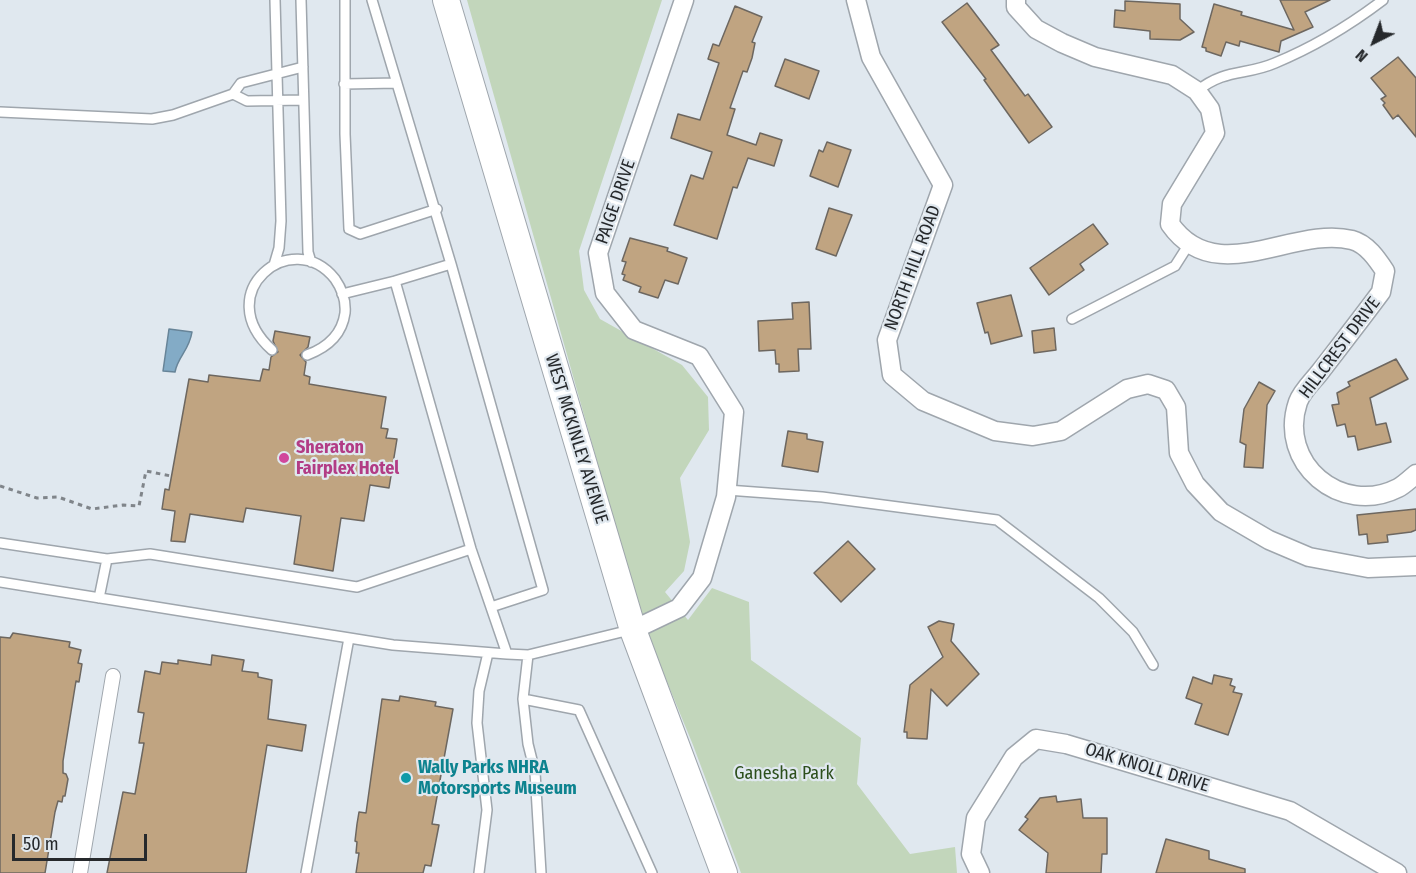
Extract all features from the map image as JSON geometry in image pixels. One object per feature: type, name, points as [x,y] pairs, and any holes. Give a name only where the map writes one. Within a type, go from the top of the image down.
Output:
[{"type":"main road","name":"WEST MCKINLEY AVENUE","points":[[446,0],[633,630],[724,873]]},
{"type":"street","name":"PAIGE DRIVE","points":[[633,630],[680,608],[702,578],[727,489],[734,412],[699,356],[634,330],[605,293],[598,253],[684,0]]},
{"type":"street","name":"NORTH HILL ROAD","points":[[856,0],[871,57],[943,185],[887,340],[892,375],[922,401],[995,431],[1033,436],[1061,431],[1127,389],[1148,384],[1166,390],[1176,407],[1179,453],[1195,484],[1221,512],[1269,540],[1309,557],[1368,568],[1416,566]]},
{"type":"street","points":[[1016,0],[1016,7],[1036,29],[1095,57],[1172,75],[1197,91],[1210,109],[1215,134],[1172,204],[1170,224],[1180,239],[1189,244]]},
{"type":"street","name":"HILLCREST DRIVE","points":[[1189,244],[1202,252],[1237,254],[1321,239],[1353,240],[1375,255],[1385,271],[1381,292],[1299,399],[1292,426],[1297,453],[1316,478],[1342,493],[1371,494],[1397,489],[1416,474]]},
{"type":"street","points":[[80,873],[113,676]]},
{"type":"street","name":"OAK KNOLL DRIVE","points":[[980,873],[971,854],[976,819],[1014,757],[1036,740],[1066,744],[1290,811],[1397,873]]},
{"type":"lane","points":[[274,265],[279,248],[281,221],[275,0]]},
{"type":"lane","points":[[300,0],[308,252],[311,262]]},
{"type":"lane","points":[[345,0],[344,84],[350,229],[360,234],[437,209]]},
{"type":"lane","points":[[372,0],[437,209],[543,590],[491,608]]},
{"type":"lane","points":[[1197,91],[1210,80],[1225,74],[1272,65],[1349,26],[1383,0]]},
{"type":"lane","points":[[0,112],[152,118],[180,112],[233,94],[241,83],[303,67]]},
{"type":"lane","points":[[344,84],[397,83]]},
{"type":"lane","points":[[233,94],[247,101],[303,100]]},
{"type":"lane","points":[[1072,320],[1175,266],[1189,244]]},
{"type":"lane","points":[[272,350],[260,339],[251,325],[248,309],[250,293],[258,278],[274,265],[285,261],[311,262],[329,272],[342,294],[345,315],[340,330],[331,342],[307,355]]},
{"type":"lane","points":[[342,294],[451,264]]},
{"type":"lane","points":[[395,281],[471,549],[507,654]]},
{"type":"lane","points":[[727,489],[822,497],[998,520],[1100,598],[1133,632],[1153,665]]},
{"type":"lane","points":[[0,543],[107,560],[150,554],[357,587],[471,549]]},
{"type":"lane","points":[[99,598],[107,560]]},
{"type":"lane","points":[[0,582],[393,645],[488,653],[528,655],[633,630]]},
{"type":"lane","points":[[306,873],[349,638]]},
{"type":"lane","points":[[478,873],[487,810],[477,723],[478,691],[488,653]]},
{"type":"lane","points":[[528,655],[523,699],[528,744],[535,772],[541,873]]},
{"type":"lane","points":[[523,699],[579,710],[652,873]]},
{"type":"path","points":[[0,486],[37,498],[58,497],[92,509],[123,505],[139,506],[146,471],[171,476]]},
{"type":"green space","name":"Ganesha Park","points":[[467,0],[662,0],[579,251],[584,290],[600,319],[682,365],[708,397],[709,430],[680,478],[690,542],[684,571],[665,592],[688,620],[712,588],[749,602],[751,660],[861,738],[857,784],[910,854],[955,847],[957,873],[741,873],[693,745],[651,643],[626,564]]},
{"type":"water","points":[[169,329],[192,332],[175,372],[163,371]]},
{"type":"building","points":[[1280,0],[1330,0],[1305,12],[1313,27],[1281,41],[1279,52],[1240,41],[1239,46],[1226,42],[1221,56],[1206,51],[1206,48],[1202,47],[1214,4],[1242,12],[1241,15],[1294,30]]},
{"type":"building","points":[[1125,1],[1180,4],[1180,19],[1194,32],[1180,40],[1150,39],[1150,31],[1114,27],[1115,10],[1125,11]]},
{"type":"building","points":[[967,3],[999,45],[991,50],[1025,96],[1028,94],[1052,127],[1029,143],[984,80],[986,79],[942,22]]},
{"type":"building","points":[[735,6],[762,17],[752,42],[755,43],[752,58],[747,72],[743,71],[730,108],[735,109],[727,135],[756,145],[760,133],[782,140],[774,166],[748,158],[737,188],[733,187],[717,239],[674,225],[691,175],[703,179],[712,152],[671,138],[678,114],[700,120],[719,63],[708,59],[713,44],[719,46]]},
{"type":"building","points":[[1398,57],[1416,78],[1416,137],[1398,115],[1393,119],[1381,99],[1386,96],[1371,78]]},
{"type":"building","points":[[785,59],[819,71],[809,99],[775,86]]},
{"type":"building","points":[[827,142],[851,150],[838,187],[810,176],[819,150],[823,152]]},
{"type":"building","points":[[829,208],[852,215],[836,256],[816,249]]},
{"type":"building","points":[[1093,224],[1108,244],[1080,264],[1084,270],[1049,295],[1030,268]]},
{"type":"building","points":[[630,238],[668,248],[667,251],[687,258],[678,284],[665,280],[658,298],[639,292],[641,287],[623,280],[625,275],[622,274],[626,262],[622,261]]},
{"type":"building","points":[[1011,295],[1022,336],[991,344],[988,332],[985,333],[977,303]]},
{"type":"building","points":[[809,302],[811,349],[798,349],[799,371],[779,372],[775,350],[759,351],[758,321],[793,319],[792,303]]},
{"type":"building","points":[[1054,328],[1056,350],[1034,353],[1032,331]]},
{"type":"building","name":"Sheraton Fairplex Hotel","points":[[275,331],[310,337],[308,347],[300,355],[306,362],[304,375],[310,377],[309,384],[386,397],[381,428],[388,429],[386,438],[397,439],[389,488],[370,485],[364,521],[341,518],[333,571],[294,564],[301,516],[246,508],[243,522],[190,514],[185,542],[171,541],[175,511],[162,509],[165,489],[169,490],[189,379],[208,382],[209,375],[260,381],[263,369],[269,370],[271,357],[278,352],[273,341]]},
{"type":"building","points":[[1396,359],[1408,379],[1370,398],[1376,425],[1386,423],[1391,442],[1358,450],[1355,436],[1348,437],[1345,424],[1337,426],[1332,405],[1339,404],[1337,393],[1350,386],[1348,382]]},
{"type":"building","points":[[1259,382],[1275,391],[1267,405],[1263,468],[1244,467],[1246,445],[1240,442],[1244,409]]},
{"type":"building","points":[[788,431],[807,434],[807,439],[823,442],[818,472],[782,466]]},
{"type":"building","points":[[1416,509],[1416,530],[1387,535],[1388,542],[1368,544],[1367,534],[1359,535],[1357,515]]},
{"type":"building","points":[[848,541],[875,569],[841,602],[814,573]]},
{"type":"building","points":[[939,621],[954,624],[951,641],[979,674],[947,706],[931,689],[927,739],[907,738],[907,732],[904,732],[910,685],[943,657],[928,627]]},
{"type":"building","points":[[13,633],[70,642],[69,647],[81,650],[78,663],[82,664],[79,682],[76,681],[63,761],[63,773],[68,779],[65,796],[62,802],[58,801],[55,812],[45,873],[0,873],[0,637],[10,638]]},
{"type":"building","points":[[212,655],[244,660],[242,671],[258,673],[258,677],[272,680],[268,719],[306,725],[302,751],[267,745],[246,873],[107,873],[123,792],[135,794],[144,743],[139,743],[144,713],[138,712],[145,671],[160,674],[162,662],[178,664],[178,660],[211,665]]},
{"type":"building","points":[[1214,675],[1232,679],[1230,685],[1235,687],[1233,692],[1242,694],[1228,735],[1195,724],[1202,704],[1186,698],[1193,677],[1212,684]]},
{"type":"building","name":"Wally Parks NHRA Motorsports Museum","points":[[400,696],[436,702],[435,706],[453,709],[432,824],[439,825],[431,866],[425,865],[423,873],[356,873],[359,853],[356,853],[357,842],[355,841],[357,824],[359,812],[366,813],[382,699],[399,701]]},
{"type":"building","points":[[1056,796],[1057,802],[1081,799],[1083,818],[1107,818],[1107,854],[1102,854],[1101,873],[1046,873],[1048,853],[1019,830],[1028,819],[1025,817],[1040,798]]},
{"type":"building","points":[[1166,839],[1209,851],[1209,859],[1245,869],[1245,873],[1156,873]]},
{"type":"place","name":"Sheraton Fairplex Hotel","points":[[284,458]]},
{"type":"place","name":"Wally Parks NHRA Motorsports Museum","points":[[406,778]]}]
